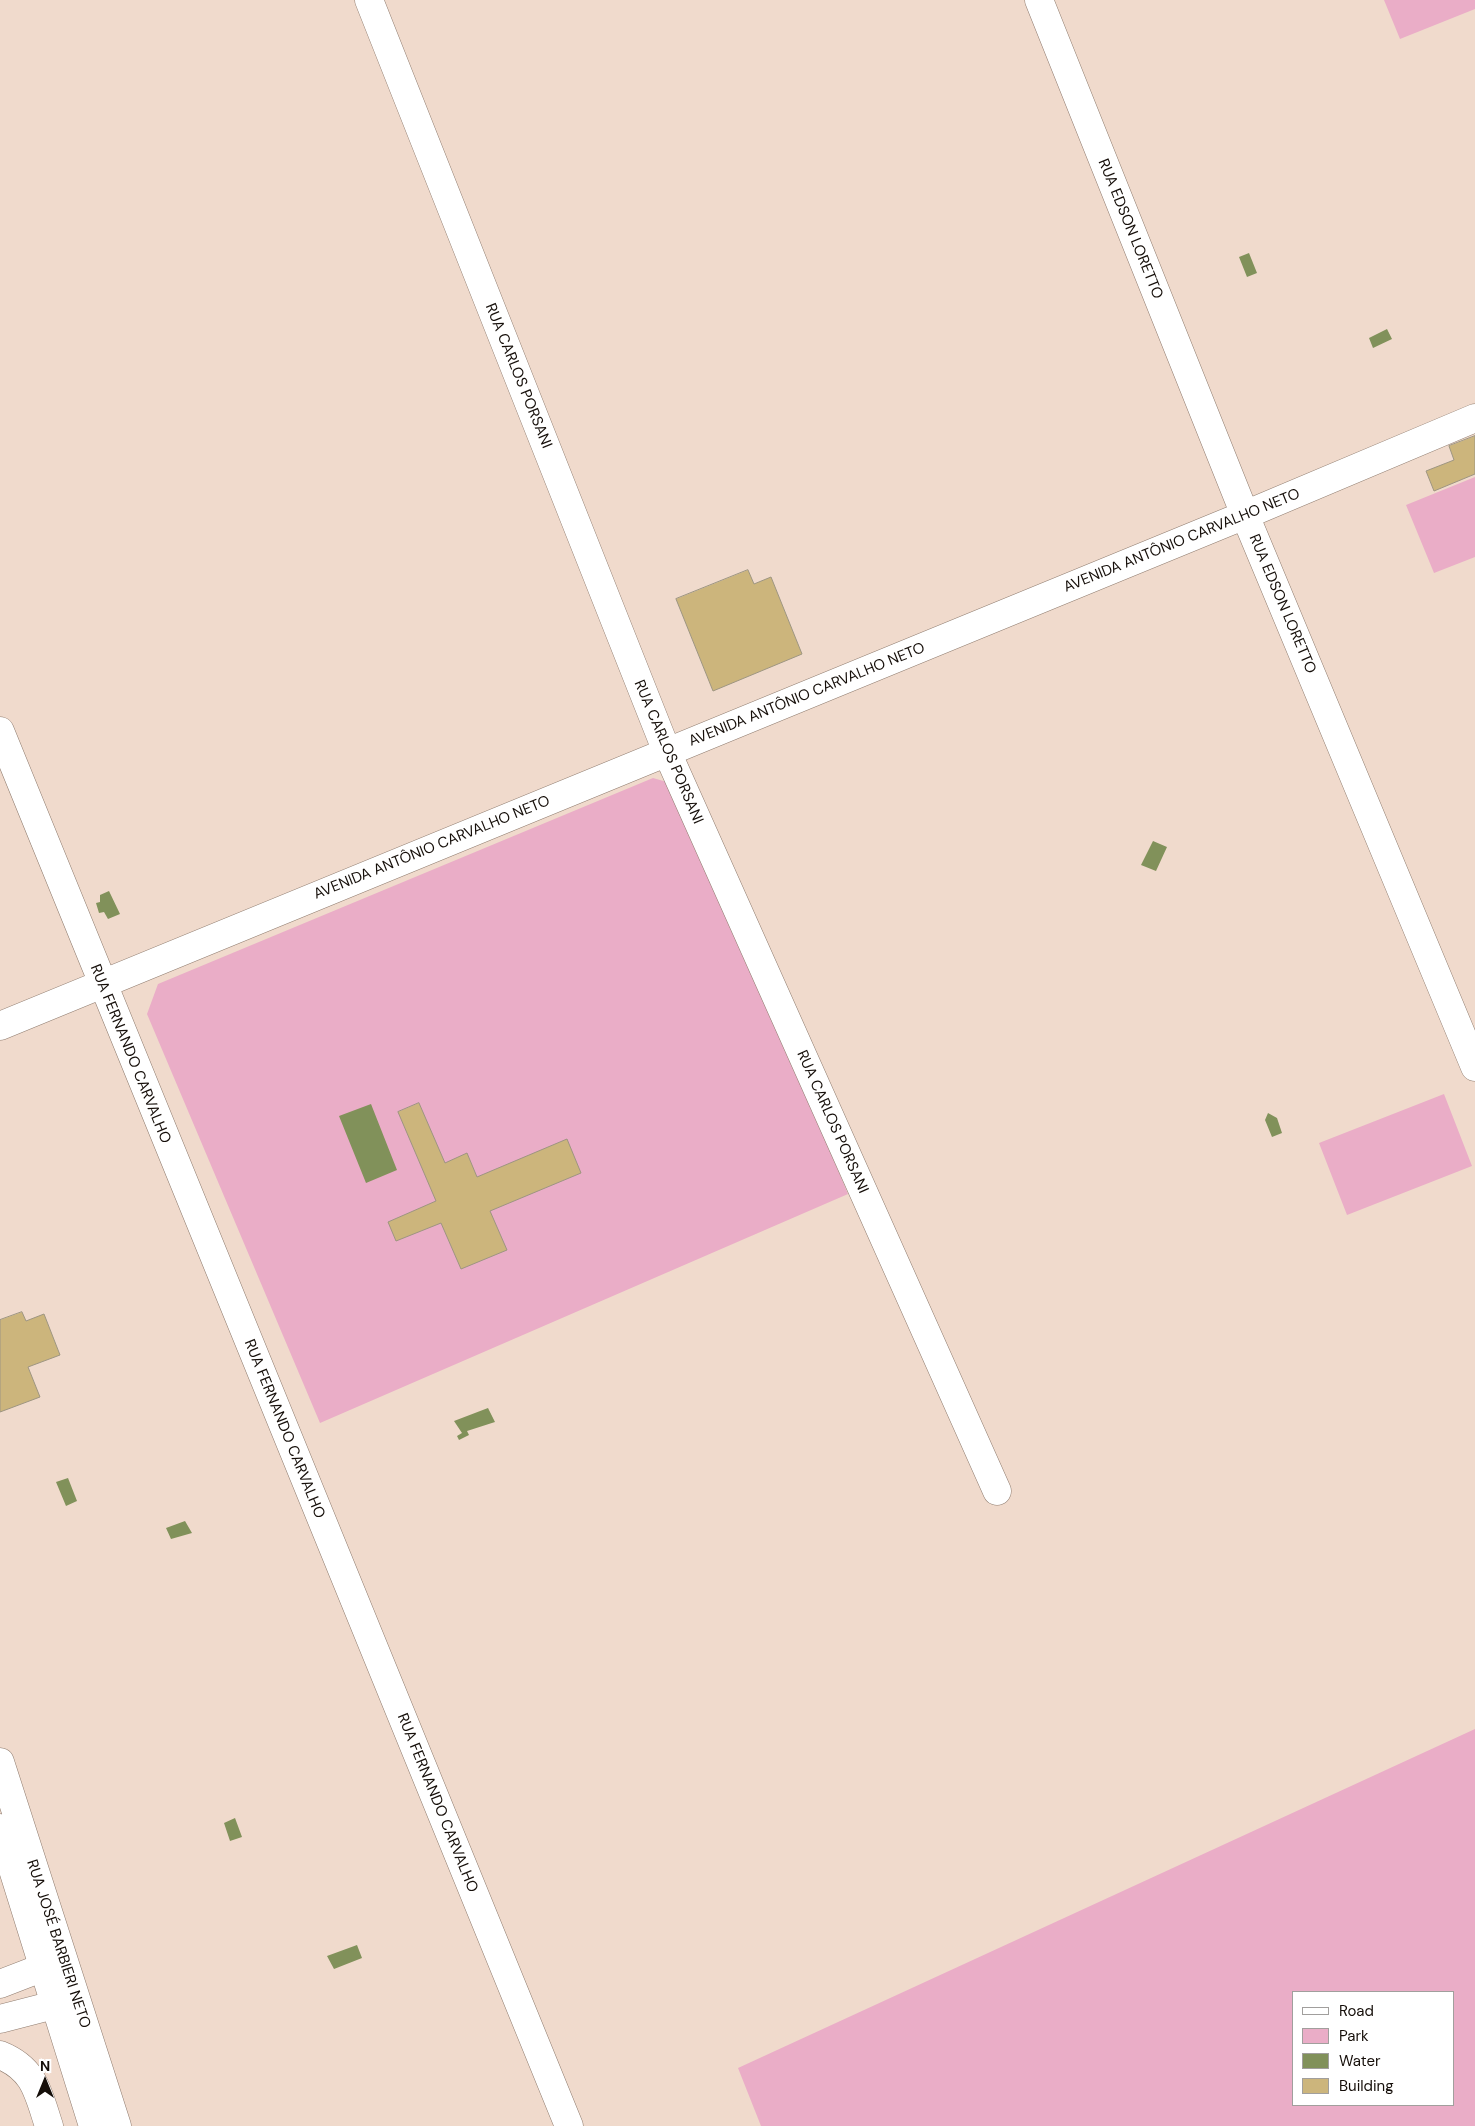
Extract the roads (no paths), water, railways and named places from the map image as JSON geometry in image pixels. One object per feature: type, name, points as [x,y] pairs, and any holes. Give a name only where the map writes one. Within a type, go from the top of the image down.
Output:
[{"type":"street","name":"RUA CARLOS PORSANI","points":[[369,0],[667,752],[997,1491]]},
{"type":"street","name":"RUA EDSON LORETTO","points":[[1039,0],[1245,516],[1475,1067]]},
{"type":"street","name":"AVENIDA ANTÔNIO CARVALHO NETO","points":[[0,1026],[101,983],[1245,516],[1475,418]]},
{"type":"street","name":"RUA FERNANDO CARVALHO","points":[[0,730],[101,983],[569,2126]]},
{"type":"street","name":"RUA JOSÉ BARBIERI NETO","points":[[0,1762],[117,2126]]},
{"type":"street","name":"RUA JOSÉ BARBIERI NETO","points":[[0,1828],[93,2126]]},
{"type":"street","points":[[0,1984],[44,1967]]},
{"type":"street","points":[[0,2019],[54,2005]]},
{"type":"street","points":[[0,2055],[17,2062],[28,2072],[36,2087],[49,2126]]},
{"type":"water","points":[[1249,253],[1257,273],[1247,277],[1239,257]]},
{"type":"water","points":[[1387,329],[1392,339],[1373,348],[1369,338]]},
{"type":"water","points":[[1153,841],[1167,847],[1156,871],[1141,865]]},
{"type":"water","points":[[109,891],[120,914],[108,919],[104,912],[99,913],[96,903],[100,902],[100,895]]},
{"type":"water","points":[[371,1104],[397,1170],[366,1183],[339,1116]]},
{"type":"water","points":[[1268,1113],[1277,1118],[1282,1133],[1272,1137],[1265,1120]]},
{"type":"water","points":[[488,1408],[495,1422],[467,1431],[469,1435],[459,1440],[457,1436],[462,1433],[454,1421]]},
{"type":"water","points":[[68,1478],[77,1501],[66,1506],[56,1482]]},
{"type":"water","points":[[185,1521],[192,1533],[171,1539],[166,1528]]},
{"type":"water","points":[[235,1818],[242,1837],[230,1841],[224,1823]]},
{"type":"water","points":[[357,1945],[362,1958],[334,1969],[327,1956]]}]
